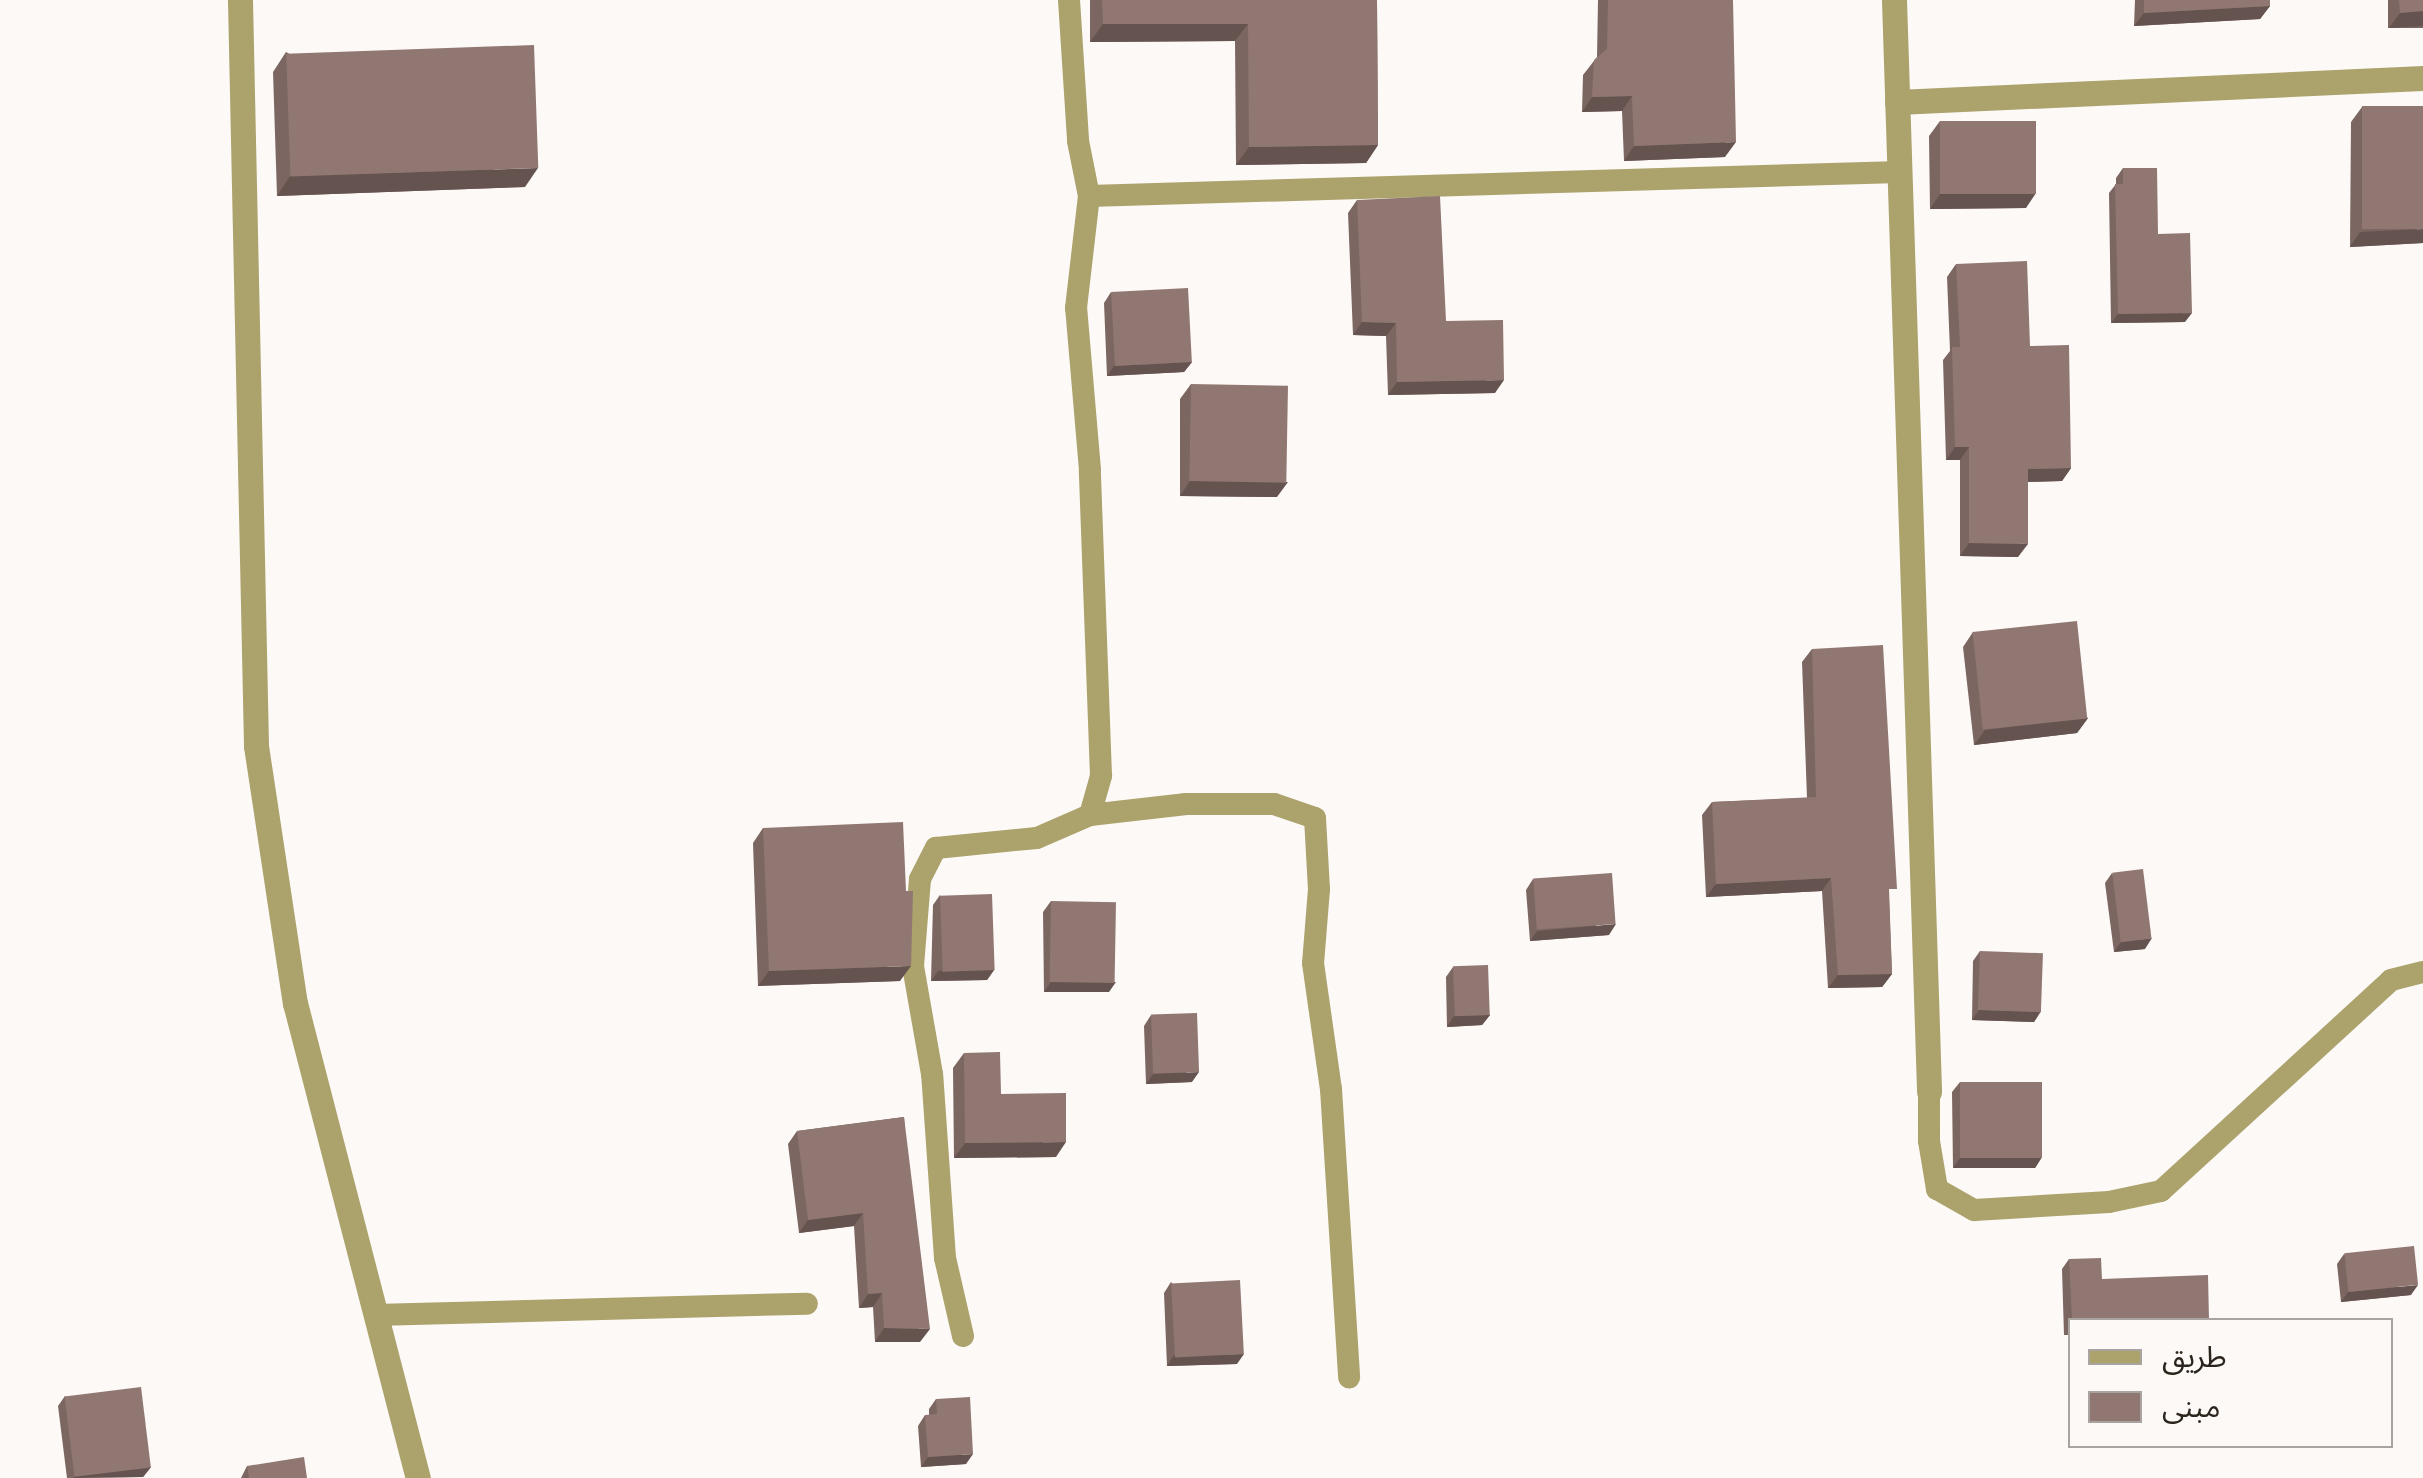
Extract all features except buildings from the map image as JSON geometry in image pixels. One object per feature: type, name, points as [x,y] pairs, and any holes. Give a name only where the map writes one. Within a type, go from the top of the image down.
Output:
[{"type":"street","points":[[240,0],[256,746],[295,1003],[418,1478]]},
{"type":"street","points":[[1894,0],[1929,1091]]},
{"type":"street","points":[[1897,102],[2423,78]]},
{"type":"lane","points":[[1070,0],[1078,142],[1088,196],[1076,308],[1090,470],[1101,776],[1090,814]]},
{"type":"lane","points":[[1088,196],[1900,172]]},
{"type":"lane","points":[[963,1336],[945,1258],[932,1074],[913,966],[920,879],[936,848],[1037,838],[1090,814],[1186,804],[1274,804],[1315,818],[1319,889],[1313,963],[1331,1089],[1348,1377]]},
{"type":"lane","points":[[1929,1091],[1928,1141],[1937,1189],[1974,1210],[2109,1202],[2161,1190],[2391,980],[2423,972]]},
{"type":"lane","points":[[375,1316],[807,1304]]}]
